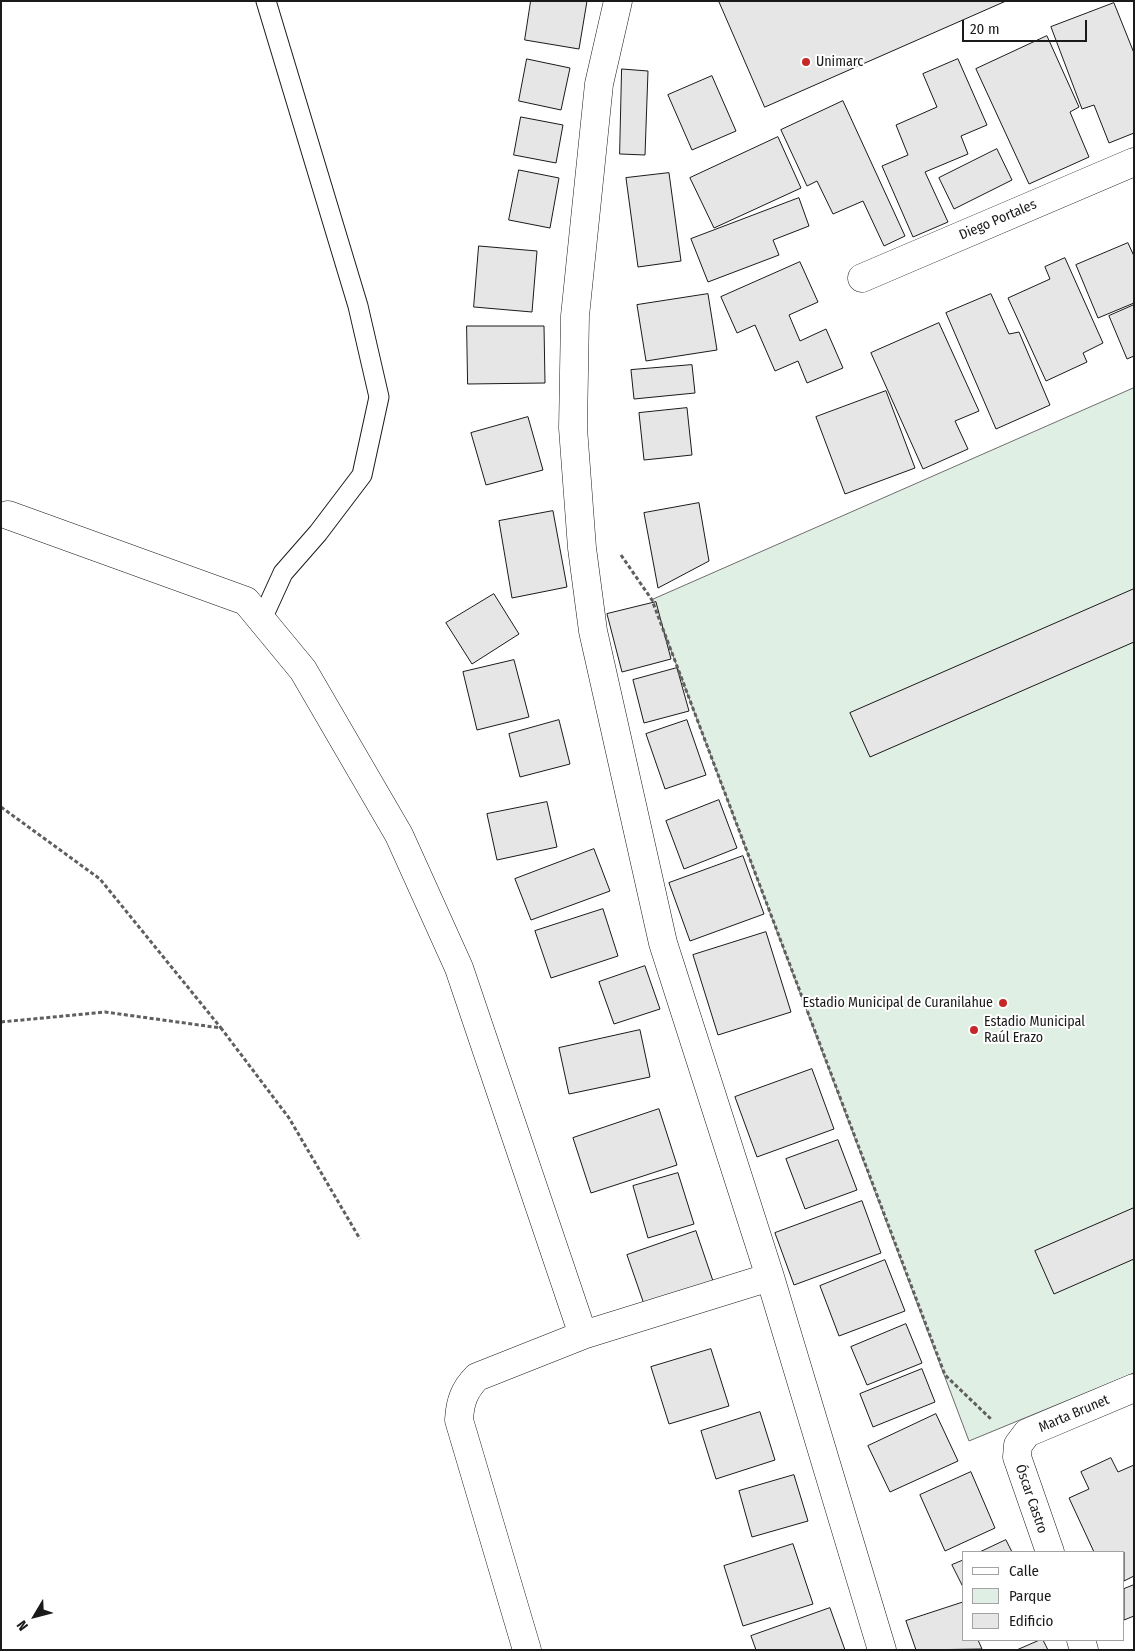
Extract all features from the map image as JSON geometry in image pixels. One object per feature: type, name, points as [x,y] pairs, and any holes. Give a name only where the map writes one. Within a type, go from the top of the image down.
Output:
[{"type":"street","points":[[618,1],[599,84],[575,316],[573,428],[582,548],[593,631],[663,943],[770,1277],[882,1650]]},
{"type":"street","name":"Diego Portales","points":[[862,278],[1134,162]]},
{"type":"street","points":[[8,515],[246,601],[303,670],[399,835],[459,968],[582,1335]]},
{"type":"street","points":[[527,1650],[458,1420],[460,1404],[466,1390],[477,1377],[582,1335],[770,1277]]},
{"type":"street","name":"Marta Brunet","points":[[1018,1445],[1027,1433],[1134,1388]]},
{"type":"street","name":"Óscar Castro","points":[[1018,1445],[1017,1457],[1050,1551]]},
{"type":"lane","points":[[262,619],[283,573],[318,533],[362,475],[380,397],[358,306],[266,1]]},
{"type":"path","points":[[618,552],[652,600],[944,1375],[1018,1445]]},
{"type":"path","points":[[1,806],[100,879],[221,1028],[289,1118],[360,1239]]},
{"type":"path","points":[[1,1022],[105,1012],[221,1028]]},
{"type":"green space","name":"Estadio Municipal Raúl Erazo","points":[[1134,388],[1134,1373],[969,1441],[652,600]]},
{"type":"building","points":[[531,1],[587,1],[579,49],[525,40]]},
{"type":"building","name":"Unimarc","points":[[719,1],[1006,1],[765,107]]},
{"type":"building","points":[[1114,3],[1134,53],[1134,133],[1109,143],[1094,105],[1082,109],[1051,27]]},
{"type":"building","points":[[1047,36],[1079,107],[1070,112],[1089,157],[1029,184],[976,69]]},
{"type":"building","points":[[527,59],[570,68],[561,110],[519,101]]},
{"type":"building","points":[[958,59],[987,125],[961,136],[968,154],[925,172],[948,222],[913,237],[882,166],[908,155],[896,125],[937,107],[923,74]]},
{"type":"building","points":[[622,69],[648,71],[645,155],[620,154]]},
{"type":"building","points":[[712,76],[736,131],[692,150],[668,95]]},
{"type":"building","points":[[843,101],[905,236],[884,246],[863,201],[833,214],[817,181],[807,186],[781,130]]},
{"type":"building","points":[[521,117],[563,125],[556,163],[514,155]]},
{"type":"building","points":[[778,137],[801,188],[714,228],[690,178]]},
{"type":"building","points":[[997,149],[1012,180],[954,209],[939,178]]},
{"type":"building","points":[[519,170],[559,178],[550,228],[509,220]]},
{"type":"building","points":[[669,173],[681,261],[638,267],[626,178]]},
{"type":"building","points":[[799,198],[809,226],[773,240],[779,255],[708,282],[691,239]]},
{"type":"building","points":[[1128,243],[1134,256],[1134,303],[1098,318],[1076,265]]},
{"type":"building","points":[[479,246],[537,251],[532,312],[474,307]]},
{"type":"building","points":[[1065,258],[1103,343],[1083,353],[1087,362],[1046,381],[1008,298],[1050,279],[1045,267]]},
{"type":"building","points":[[800,262],[818,302],[789,315],[800,341],[826,329],[843,368],[807,383],[798,361],[775,371],[755,325],[737,333],[721,297]]},
{"type":"building","points":[[708,294],[717,350],[646,361],[637,305]]},
{"type":"building","points":[[991,294],[1009,334],[1019,332],[1050,405],[996,429],[946,313]]},
{"type":"building","points":[[1134,305],[1134,356],[1127,359],[1109,316]]},
{"type":"building","points":[[939,323],[979,411],[955,421],[968,449],[923,469],[871,353]]},
{"type":"building","points":[[467,326],[544,326],[545,383],[468,384]]},
{"type":"building","points":[[692,365],[695,393],[634,399],[631,370]]},
{"type":"building","points":[[886,391],[915,468],[845,494],[816,417]]},
{"type":"building","points":[[687,408],[692,455],[644,460],[639,413]]},
{"type":"building","points":[[528,417],[543,470],[486,485],[471,433]]},
{"type":"building","points":[[699,503],[709,561],[658,588],[644,513]]},
{"type":"building","points":[[553,511],[567,587],[512,598],[499,521]]},
{"type":"building","points":[[1134,589],[1134,642],[870,757],[850,713]]},
{"type":"building","points":[[494,594],[519,634],[472,664],[446,623]]},
{"type":"building","points":[[656,602],[671,659],[622,672],[607,614]]},
{"type":"building","points":[[514,660],[529,717],[477,730],[463,672]]},
{"type":"building","points":[[677,668],[689,711],[644,723],[633,680]]},
{"type":"building","points":[[559,720],[570,764],[520,777],[509,734]]},
{"type":"building","points":[[687,720],[706,775],[665,789],[646,734]]},
{"type":"building","points":[[719,800],[737,848],[684,869],[666,821]]},
{"type":"building","points":[[547,802],[557,847],[497,860],[487,814]]},
{"type":"building","points":[[594,849],[610,891],[531,920],[515,879]]},
{"type":"building","points":[[743,856],[764,914],[690,941],[669,883]]},
{"type":"building","points":[[603,909],[618,956],[551,978],[535,931]]},
{"type":"building","points":[[766,932],[791,1012],[718,1035],[693,955]]},
{"type":"building","points":[[645,966],[660,1009],[614,1024],[599,982]]},
{"type":"building","points":[[640,1030],[650,1077],[569,1094],[559,1048]]},
{"type":"building","points":[[812,1069],[834,1129],[757,1157],[735,1097]]},
{"type":"building","points":[[659,1109],[677,1165],[591,1193],[573,1138]]},
{"type":"building","points":[[838,1140],[857,1190],[805,1209],[786,1159]]},
{"type":"building","points":[[678,1173],[694,1224],[648,1238],[633,1186]]},
{"type":"building","points":[[862,1201],[881,1253],[794,1285],[775,1233]]},
{"type":"building","points":[[1134,1208],[1134,1259],[1054,1294],[1035,1251]]},
{"type":"building","points":[[696,1231],[714,1284],[645,1307],[627,1255]]},
{"type":"building","points":[[885,1260],[905,1311],[839,1336],[820,1286]]},
{"type":"building","points":[[906,1324],[922,1363],[867,1385],[851,1347]]},
{"type":"building","points":[[711,1349],[729,1406],[669,1424],[651,1367]]},
{"type":"building","points":[[922,1369],[935,1402],[873,1427],[860,1394]]},
{"type":"building","points":[[760,1412],[775,1460],[716,1479],[701,1431]]},
{"type":"building","points":[[936,1414],[958,1461],[890,1492],[868,1446]]},
{"type":"building","points":[[1111,1458],[1118,1472],[1134,1465],[1134,1576],[1125,1580],[1125,1551],[1094,1551],[1069,1498],[1089,1489],[1081,1472]]},
{"type":"building","points":[[971,1472],[995,1528],[945,1551],[920,1495]]},
{"type":"building","points":[[794,1475],[808,1521],[752,1537],[739,1491]]},
{"type":"building","points":[[1006,1540],[1012,1551],[982,1551]]},
{"type":"building","points":[[793,1544],[813,1604],[743,1626],[724,1566]]},
{"type":"building","points":[[962,1561],[962,1585],[952,1565]]},
{"type":"building","points":[[1134,1585],[1134,1616],[1125,1620],[1125,1589]]},
{"type":"building","points":[[962,1603],[962,1641],[978,1641],[982,1649],[916,1650],[906,1621]]},
{"type":"building","points":[[830,1608],[845,1650],[756,1650],[751,1636]]},
{"type":"building","points":[[1038,1641],[1044,1641],[1048,1650],[1017,1650]]},
{"type":"place","name":"Unimarc","points":[[806,62]]},
{"type":"place","name":"Estadio Municipal de Curanilahue","points":[[1003,1003]]},
{"type":"place","name":"Estadio Municipal Raúl Erazo","points":[[974,1030]]}]
